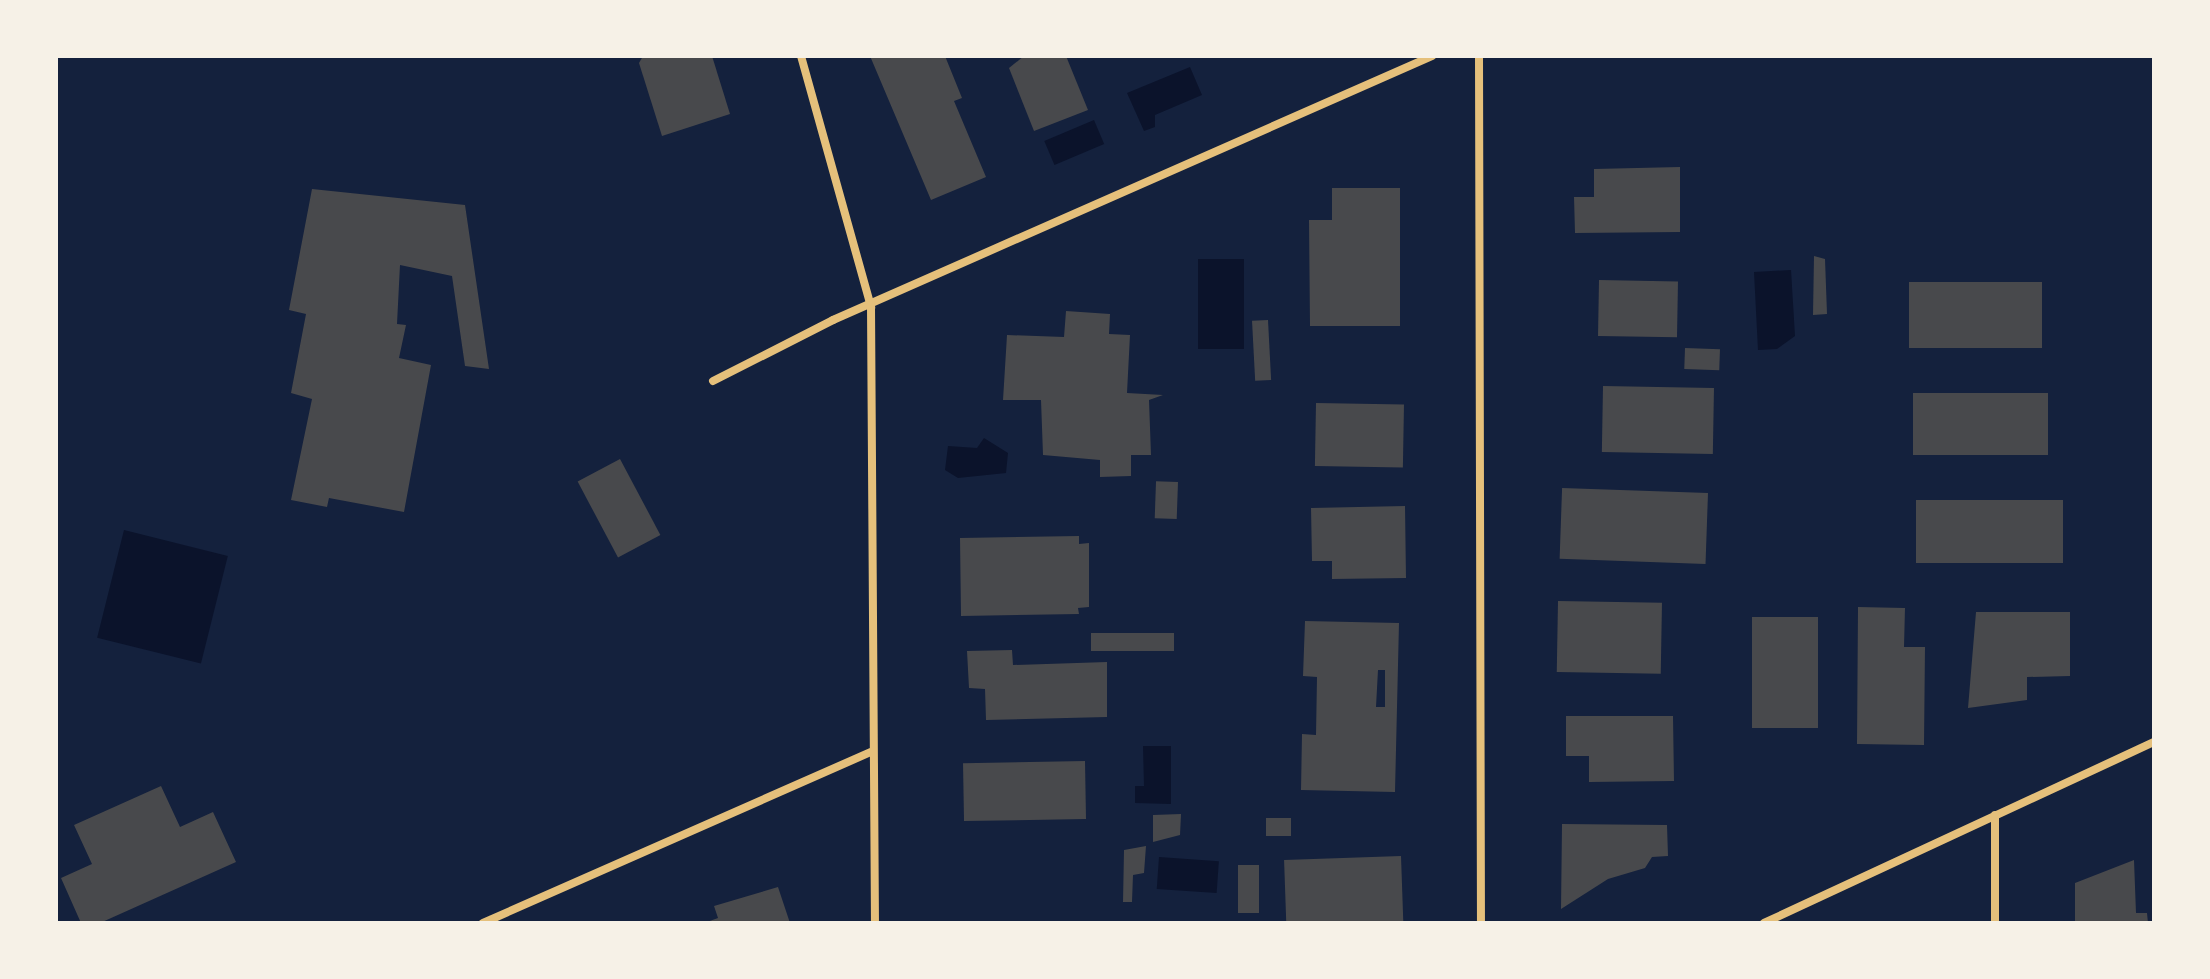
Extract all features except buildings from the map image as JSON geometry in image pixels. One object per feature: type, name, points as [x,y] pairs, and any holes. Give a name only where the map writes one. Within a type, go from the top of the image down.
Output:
[{"type":"street","points":[[801,56],[871,307],[871,752],[875,923]]},
{"type":"street","points":[[713,381],[1432,56]]},
{"type":"street","points":[[1479,56],[1481,923]]},
{"type":"street","points":[[1764,923],[2154,742]]},
{"type":"street","points":[[483,923],[871,752]]},
{"type":"street","points":[[1995,815],[1995,923]]},
{"type":"water","points":[[1190,67],[1202,95],[1155,115],[1155,127],[1144,131],[1127,93]]},
{"type":"water","points":[[1094,120],[1104,144],[1054,165],[1044,141]]},
{"type":"water","points":[[1198,259],[1244,259],[1244,349],[1198,349]]},
{"type":"water","points":[[1791,270],[1795,336],[1777,349],[1758,350],[1754,272]]},
{"type":"water","points":[[984,438],[1008,453],[1006,473],[958,478],[945,470],[948,446],[977,448]]},
{"type":"water","points":[[124,530],[228,556],[201,664],[97,638]]},
{"type":"water","points":[[1143,746],[1171,746],[1171,804],[1135,803],[1135,786],[1144,786]]},
{"type":"water","points":[[1159,857],[1219,861],[1217,893],[1157,889]]}]
